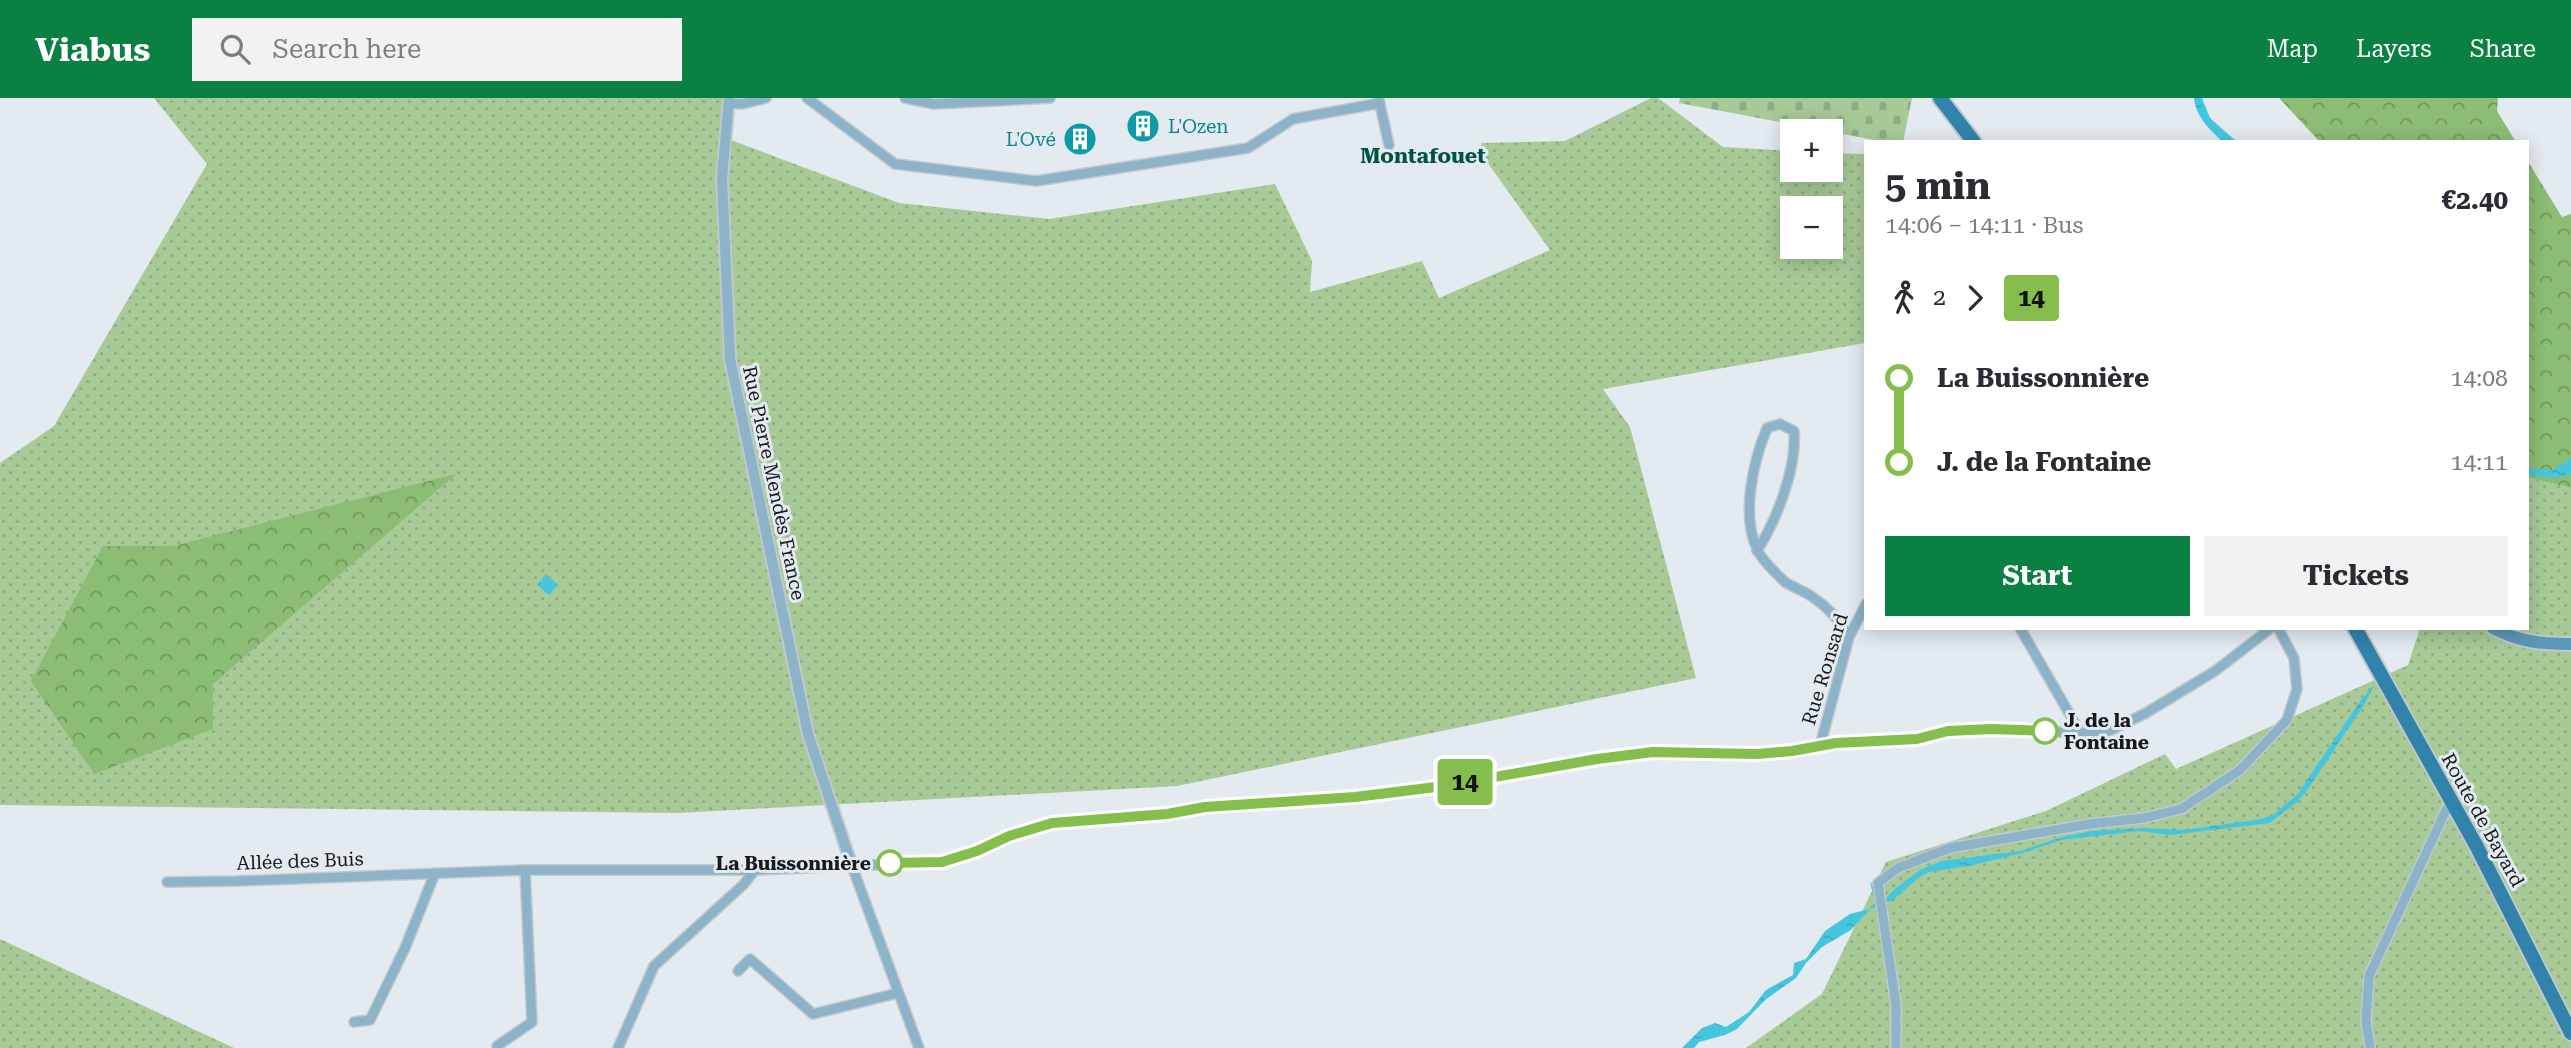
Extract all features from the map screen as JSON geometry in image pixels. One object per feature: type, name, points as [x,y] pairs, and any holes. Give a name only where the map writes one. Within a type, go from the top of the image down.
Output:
[{"type":"main road","points":[[1940,98],[1972,140]]},
{"type":"main road","name":"Route de Bayard","points":[[2356,630],[2524,936],[2571,1033]]},
{"type":"main road","points":[[2496,630],[2510,638],[2538,644],[2571,645]]},
{"type":"street","points":[[729,101],[741,104],[766,98]]},
{"type":"street","points":[[807,98],[895,164],[1036,181],[1248,148],[1293,119],[1379,101],[1389,145]]},
{"type":"street","points":[[905,98],[934,104],[1050,98]]},
{"type":"street","name":"Rue Pierre Mendès France","points":[[729,101],[722,178],[730,359],[808,734],[852,866]]},
{"type":"street","points":[[1757,551],[1779,509],[1796,451],[1794,431],[1780,424],[1767,428],[1760,446],[1748,515],[1757,551],[1786,582],[1813,597],[1840,620],[1849,638]]},
{"type":"street","name":"Rue Ronsard","points":[[1820,746],[1849,638],[1864,608]]},
{"type":"street","points":[[2021,630],[2081,734]]},
{"type":"street","name":"Allée des Buis","points":[[167,882],[525,870],[755,870],[942,862],[977,851],[1009,836],[1052,823],[1167,814],[1205,807],[1355,797],[1444,786],[1556,765],[1653,752],[1757,754],[1836,743],[1917,739],[1948,731],[1992,729],[2103,734],[2146,713],[2215,671],[2268,630]]},
{"type":"street","points":[[1896,1048],[1896,1005],[1878,884],[1898,868],[1950,848],[2090,824],[2144,818],[2182,809],[2240,770],[2287,720],[2297,689],[2294,658],[2279,630]]},
{"type":"street","points":[[2370,1048],[2366,1021],[2369,976],[2446,810],[2454,805]]},
{"type":"street","points":[[852,866],[919,1048]]},
{"type":"street","points":[[497,1046],[532,1023],[525,870]]},
{"type":"street","points":[[618,1048],[654,966],[743,885],[755,870]]},
{"type":"street","points":[[354,1022],[370,1020],[405,947],[435,873]]},
{"type":"street","points":[[738,971],[750,959],[813,1014],[898,993]]},
{"type":"green space","points":[[154,98],[727,98],[731,140],[899,203],[1049,219],[1275,184],[1312,261],[1310,292],[1422,261],[1439,298],[1550,250],[1482,155],[1481,143],[1565,141],[1651,98],[1658,98],[1723,147],[1780,150],[1780,182],[1843,182],[1843,153],[1864,154],[1864,343],[1603,389],[1630,427],[1696,678],[1177,786],[678,813],[0,805],[0,463],[54,426],[207,164]]},
{"type":"green space","points":[[1680,98],[1912,98],[1903,140],[1874,140],[1843,134],[1843,119],[1780,119],[1780,122],[1679,103]]},
{"type":"green space","points":[[2279,98],[2498,98],[2497,111],[2515,140],[2318,140]]},
{"type":"green space","points":[[2529,163],[2562,217],[2571,214],[2571,488],[2529,478]]},
{"type":"green space","points":[[456,474],[213,684],[213,729],[94,774],[31,681],[103,546],[173,546]]},
{"type":"green space","points":[[2529,478],[2571,488],[2571,1048],[1746,1048],[1822,994],[1886,862],[2046,811],[2165,754],[2176,769],[2408,665],[2419,630],[2529,630]]},
{"type":"green space","points":[[0,939],[234,1048],[0,1048]]},
{"type":"water","points":[[2194,98],[2202,98],[2210,118],[2235,140],[2221,140],[2200,117]]},
{"type":"water","points":[[2571,458],[2571,474],[2558,478],[2529,475],[2529,468],[2553,470]]},
{"type":"water","points":[[546,574],[558,585],[549,595],[537,585]]},
{"type":"water","points":[[2375,684],[2306,792],[2269,823],[2171,835],[2140,831],[2061,840],[2023,853],[1929,872],[1893,900],[1870,909],[1851,930],[1822,947],[1796,978],[1765,1000],[1737,1029],[1699,1042],[1694,1048],[1682,1048],[1702,1028],[1715,1023],[1726,1027],[1749,1012],[1766,990],[1793,975],[1794,963],[1806,959],[1825,931],[1850,914],[1869,909],[1875,903],[1870,881],[1882,902],[1920,870],[1942,861],[2020,851],[2062,837],[2092,831],[2144,828],[2184,830],[2273,815],[2297,795],[2361,700]]},
{"type":"bus line","name":"14","points":[[890,863],[942,862],[977,851],[1009,836],[1052,823],[1167,814],[1205,807],[1355,797],[1444,786],[1653,752],[1757,754],[1836,743],[1917,739],[1948,731],[2045,731]]},
{"type":"place","name":"L'Ozen","points":[[1143,126]]},
{"type":"place","name":"L'Ové","points":[[1080,139]]},
{"type":"place","name":"J. de la Fontaine","points":[[2045,731]]},
{"type":"place","name":"La Buissonnière","points":[[890,863]]},
{"type":"district","name":"Montafouet","points":[[1423,156]]}]
